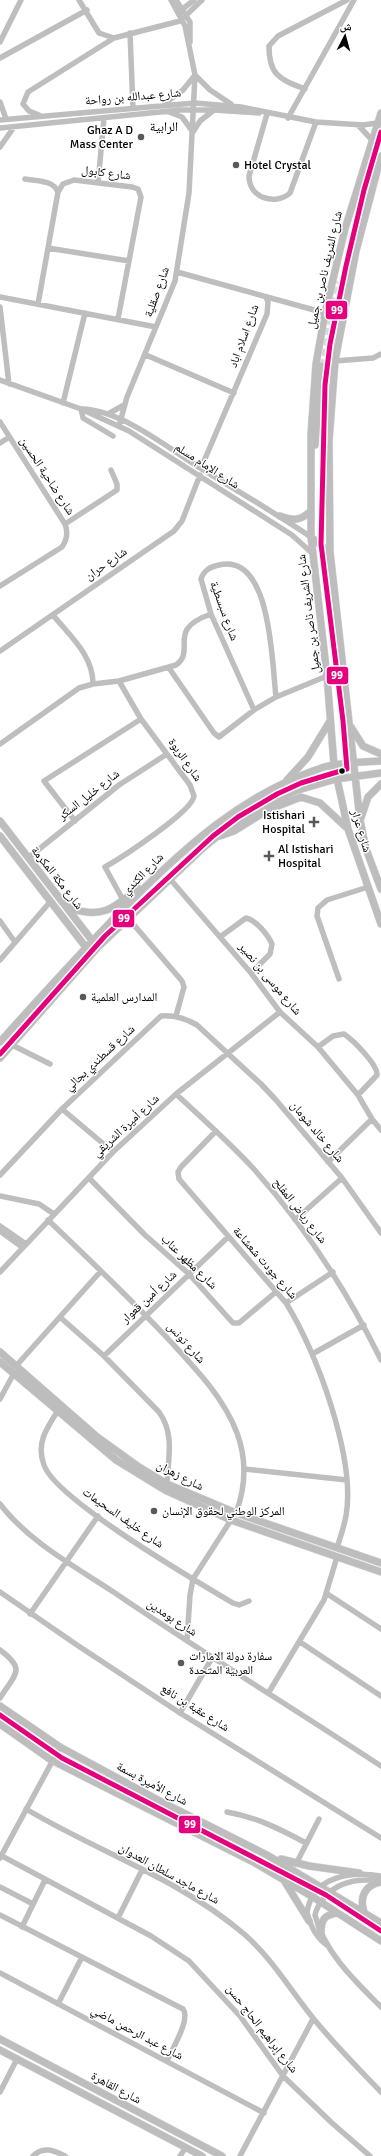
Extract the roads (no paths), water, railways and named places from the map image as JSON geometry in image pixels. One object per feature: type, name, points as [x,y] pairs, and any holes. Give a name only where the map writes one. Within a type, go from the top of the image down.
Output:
[{"type":"main road","name":"شارع الشريف ناصر بن جميل","points":[[334,765],[327,676],[311,537],[311,410],[316,359],[325,313],[345,229],[381,113]]},
{"type":"main road","points":[[353,763],[329,539],[329,441],[335,361],[354,258],[381,156]]},
{"type":"main road","name":"شارع الشريف ناصر بن جميل","points":[[312,460],[316,438],[321,366]]},
{"type":"main road","points":[[280,516],[295,520],[305,517],[311,511]]},
{"type":"main road","points":[[311,537],[323,547],[328,569],[333,575]]},
{"type":"main road","points":[[286,782],[308,757],[330,721]]},
{"type":"main road","points":[[350,724],[363,746],[381,754]]},
{"type":"main road","name":"شارع الكندي","points":[[0,1042],[85,947],[158,874],[218,821],[286,782],[334,765],[381,761]]},
{"type":"main road","name":"شارع عرار","points":[[353,763],[360,820],[366,850],[381,890]]},
{"type":"main road","name":"شارع عرار","points":[[334,765],[348,829],[381,924]]},
{"type":"main road","name":"شارع الكندي","points":[[0,1058],[92,954],[128,918],[218,836],[253,811],[279,798],[336,779],[381,773]]},
{"type":"main road","points":[[360,820],[368,797],[381,784]]},
{"type":"main road","points":[[218,836],[234,831],[268,810],[301,797],[307,797],[320,803],[348,829]]},
{"type":"main road","name":"شارع مكة المكرمة","points":[[0,821],[98,948]]},
{"type":"main road","name":"شارع مكة المكرمة","points":[[0,836],[85,947],[92,954]]},
{"type":"main road","points":[[66,906],[84,913],[94,914],[104,912],[158,874]]},
{"type":"main road","name":"شارع زهران","points":[[0,1351],[96,1436],[139,1467],[167,1484],[236,1513],[381,1563]]},
{"type":"main road","name":"شارع زهران","points":[[0,1363],[116,1460],[140,1476],[171,1493],[230,1520],[381,1572]]},
{"type":"main road","name":"شارع الأميرة بسمة","points":[[0,1706],[60,1747],[160,1801],[267,1855],[381,1923]]},
{"type":"main road","name":"شارع الأميرة بسمة","points":[[0,1724],[51,1760],[284,1880],[381,1941]]},
{"type":"main road","points":[[267,1855],[296,1864],[359,1873]]},
{"type":"main road","points":[[284,1880],[309,1921]]},
{"type":"main road","points":[[364,1912],[362,1903],[363,1895],[371,1886],[381,1882]]},
{"type":"main road","points":[[321,1932],[323,1919],[328,1914],[337,1913]]},
{"type":"main road","name":"شارع القاهرة","points":[[0,2039],[222,2156]]},
{"type":"main road","name":"شارع القاهرة","points":[[0,2050],[202,2156]]},
{"type":"street","points":[[0,42],[22,0]]},
{"type":"street","points":[[79,0],[87,10],[99,33],[114,38]]},
{"type":"street","points":[[171,0],[181,11]]},
{"type":"street","points":[[176,0],[181,11]]},
{"type":"street","points":[[181,11],[194,0]]},
{"type":"street","points":[[42,116],[25,108],[24,99],[28,92],[114,38],[185,17],[202,0]]},
{"type":"street","points":[[305,89],[278,77],[274,70],[269,46],[278,36],[347,0]]},
{"type":"street","points":[[288,118],[354,0]]},
{"type":"street","points":[[0,58],[87,10]]},
{"type":"street","name":"شارع صقلية","points":[[120,423],[124,405],[146,355],[177,272],[189,193],[195,103],[195,75],[185,17],[181,11]]},
{"type":"street","points":[[130,33],[133,108]]},
{"type":"street","points":[[163,104],[178,94],[195,75],[210,90],[232,106]]},
{"type":"street","points":[[0,102],[6,119]]},
{"type":"street","name":"شارع عبدالله بن رواحة","points":[[0,120],[163,104],[195,103],[232,106],[267,114],[316,122],[358,125],[377,123]]},
{"type":"street","name":"شارع عبدالله بن رواحة","points":[[0,128],[194,109],[267,114]]},
{"type":"street","points":[[165,111],[182,118],[193,132],[200,121],[214,110]]},
{"type":"street","points":[[267,114],[249,184],[253,191],[266,198],[284,198],[290,193],[316,122]]},
{"type":"street","points":[[98,183],[104,118]]},
{"type":"street","points":[[358,125],[372,140]]},
{"type":"street","points":[[0,147],[14,127]]},
{"type":"street","points":[[26,179],[49,183],[56,188],[58,192],[38,304]]},
{"type":"street","name":"شارع كابول","points":[[58,192],[63,184],[70,181],[132,187],[140,191],[141,197],[118,320]]},
{"type":"street","points":[[48,248],[129,261]]},
{"type":"street","name":"شارع اسلام اباد","points":[[177,272],[266,297],[268,302],[267,314],[201,468]]},
{"type":"street","points":[[0,297],[156,327]]},
{"type":"street","points":[[266,297],[325,313]]},
{"type":"street","points":[[0,307],[10,384]]},
{"type":"street","points":[[63,403],[84,313]]},
{"type":"street","points":[[335,361],[373,358],[381,354]]},
{"type":"street","points":[[146,355],[234,393]]},
{"type":"street","name":"شارع الإمام مسلم","points":[[0,380],[120,423],[201,468],[280,516],[311,537]]},
{"type":"street","points":[[108,414],[124,405]]},
{"type":"street","points":[[81,409],[83,418],[113,436]]},
{"type":"street","name":"شارع الإمام مسلم","points":[[81,409],[94,410],[108,414],[292,535],[313,554]]},
{"type":"street","name":"شارع ضاحية الحسين","points":[[0,422],[8,438],[65,524],[67,539],[62,547],[0,586]]},
{"type":"street","name":"شارع ضاحية الحسين","points":[[0,443],[8,438]]},
{"type":"street","points":[[65,524],[118,490],[111,470]]},
{"type":"street","name":"شارع حران","points":[[0,651],[174,531],[182,521],[200,475]]},
{"type":"street","name":"شارع سبسطية","points":[[254,710],[211,614],[201,585],[201,579],[206,571],[215,566],[233,564],[251,576],[261,595],[268,625],[276,697]]},
{"type":"street","points":[[53,614],[88,658],[92,670],[93,684]]},
{"type":"street","points":[[0,744],[79,688],[93,684],[119,681],[169,668],[180,662],[188,627],[197,619],[211,614]]},
{"type":"street","points":[[169,668],[217,737],[224,735],[232,725],[276,697],[327,676]]},
{"type":"street","name":"شارع الربوة","points":[[119,681],[142,719],[193,790],[194,800],[167,825],[105,867],[122,900]]},
{"type":"street","points":[[74,821],[44,781],[142,719]]},
{"type":"street","name":"شارع خليل السكر","points":[[28,858],[119,785],[168,754]]},
{"type":"street","name":"شارع موسى بن نصير","points":[[170,879],[251,973],[280,1012],[318,1047],[358,1095],[372,1119],[381,1130]]},
{"type":"street","points":[[339,979],[317,916],[318,908],[327,900],[368,887]]},
{"type":"street","points":[[0,960],[32,925],[50,902]]},
{"type":"street","points":[[128,918],[182,981],[184,987],[176,1016],[186,1018],[197,1025],[227,1053]]},
{"type":"street","points":[[220,937],[246,918],[252,921],[270,940],[272,944],[270,954],[251,973]]},
{"type":"street","points":[[0,921],[15,942]]},
{"type":"street","name":"شارع أميرة الشريقي","points":[[0,1272],[112,1152],[176,1094],[280,1012]]},
{"type":"street","name":"شارع قسطندي بجالي","points":[[0,1175],[62,1109],[161,1016],[176,1016]]},
{"type":"street","points":[[318,1047],[333,1036],[344,1034],[361,1050],[376,1069],[377,1075],[358,1095]]},
{"type":"street","points":[[12,1045],[50,1064]]},
{"type":"street","name":"شارع خالد شومان","points":[[227,1053],[261,1084],[342,1178],[381,1233]]},
{"type":"street","name":"شارع رياض المفلح","points":[[176,1094],[216,1131],[254,1170],[295,1220],[333,1272],[364,1325],[381,1360]]},
{"type":"street","points":[[62,1109],[112,1152]]},
{"type":"street","points":[[328,1162],[372,1119]]},
{"type":"street","name":"شارع جودت شعشاعة","points":[[216,1131],[181,1167],[178,1176],[228,1237],[277,1291],[301,1326],[314,1353],[338,1431],[347,1480],[346,1516],[337,1548]]},
{"type":"street","name":"شارع مظهر عناب","points":[[89,1178],[145,1235],[189,1274],[233,1324],[239,1323],[277,1291]]},
{"type":"street","points":[[295,1220],[342,1178]]},
{"type":"street","points":[[0,1196],[39,1204],[54,1214]]},
{"type":"street","name":"شارع تونس","points":[[48,1220],[146,1315],[196,1369],[216,1394],[236,1433],[245,1469],[244,1486],[236,1513]]},
{"type":"street","points":[[0,1226],[24,1246]]},
{"type":"street","points":[[0,1231],[24,1246]]},
{"type":"street","name":"شارع أمين قعوار","points":[[104,1356],[228,1237]]},
{"type":"street","points":[[16,1366],[61,1318],[101,1271]]},
{"type":"street","points":[[286,1303],[333,1272]]},
{"type":"street","points":[[61,1318],[104,1356],[166,1421],[169,1434],[167,1484]]},
{"type":"street","points":[[314,1353],[364,1325]]},
{"type":"street","points":[[0,1398],[10,1372]]},
{"type":"street","name":"شارع خليف السحيمات","points":[[58,1412],[42,1438],[41,1454],[44,1464],[53,1480],[98,1516],[193,1579],[233,1603],[240,1605],[249,1601]]},
{"type":"street","points":[[245,1469],[347,1480]]},
{"type":"street","name":"شارع بومدين","points":[[0,1504],[29,1533],[68,1562],[212,1658],[269,1692],[381,1766]]},
{"type":"street","points":[[30,1614],[68,1562],[98,1516]]},
{"type":"street","points":[[187,1641],[190,1595],[193,1579],[230,1520]]},
{"type":"street","points":[[269,1692],[300,1642],[326,1594],[337,1557]]},
{"type":"street","name":"شارع عقبة بن نافع","points":[[0,1592],[30,1614],[180,1712],[379,1836]]},
{"type":"street","points":[[326,1594],[381,1629]]},
{"type":"street","points":[[300,1642],[381,1696]]},
{"type":"street","points":[[0,1650],[14,1661],[17,1668],[16,1673],[0,1698]]},
{"type":"street","points":[[180,1712],[212,1658]]},
{"type":"street","points":[[0,1856],[26,1810],[51,1760],[60,1747]]},
{"type":"street","name":"شارع ماجد سلطان العدوان","points":[[26,1810],[204,1904],[250,1939],[313,2019],[381,2092]]},
{"type":"street","points":[[227,1812],[247,1816],[265,1822],[306,1843]]},
{"type":"street","points":[[296,1864],[318,1819]]},
{"type":"street","points":[[379,1836],[381,1829]]},
{"type":"street","name":"شارع إبراهيم الحاج حسن","points":[[0,1856],[118,1918],[171,1948],[189,1961],[240,2016],[283,2076],[326,2118],[370,2156]]},
{"type":"street","points":[[118,1918],[142,1870]]},
{"type":"street","points":[[328,1946],[321,1942],[309,1921],[308,1907],[320,1886],[332,1879],[359,1873],[381,1876]]},
{"type":"street","points":[[22,1927],[45,1880]]},
{"type":"street","points":[[381,1882],[360,1880],[341,1885],[329,1891],[321,1902],[315,1915],[328,1946],[346,1971],[381,2007]]},
{"type":"street","points":[[0,1887],[33,1904]]},
{"type":"street","points":[[0,1915],[182,2008],[185,2012],[185,2021],[167,2061]]},
{"type":"street","points":[[58,2004],[82,1957]]},
{"type":"street","name":"شارع عبد الرحمن ماضي","points":[[0,1974],[264,2113]]},
{"type":"street","points":[[240,2156],[313,2019]]},
{"type":"street","points":[[0,2092],[17,2059]]},
{"type":"street","points":[[180,2156],[186,2147]]},
{"type":"street","points":[[32,2156],[37,2151],[47,2149],[65,2156]]},
{"type":"tunnel","points":[[376,139],[381,126]]},
{"type":"tunnel","points":[[321,366],[336,281]]},
{"type":"place","name":"Ghaz A D Mass Center","points":[[141,137]]},
{"type":"place","name":"Hotel Crystal","points":[[236,165]]},
{"type":"place","name":"Istishari Hospital","points":[[314,822]]},
{"type":"place","name":"Al Istishari Hospital","points":[[269,856]]},
{"type":"place","name":"المدارس العلمية","points":[[83,997]]},
{"type":"place","name":"المركز الوطني لحقوق الإنسان","points":[[154,1511]]},
{"type":"place","name":"سفارة دولة الامارات العربية المتحدة","points":[[181,1663]]},
{"type":"district","name":"الرابية","points":[[164,127]]}]
